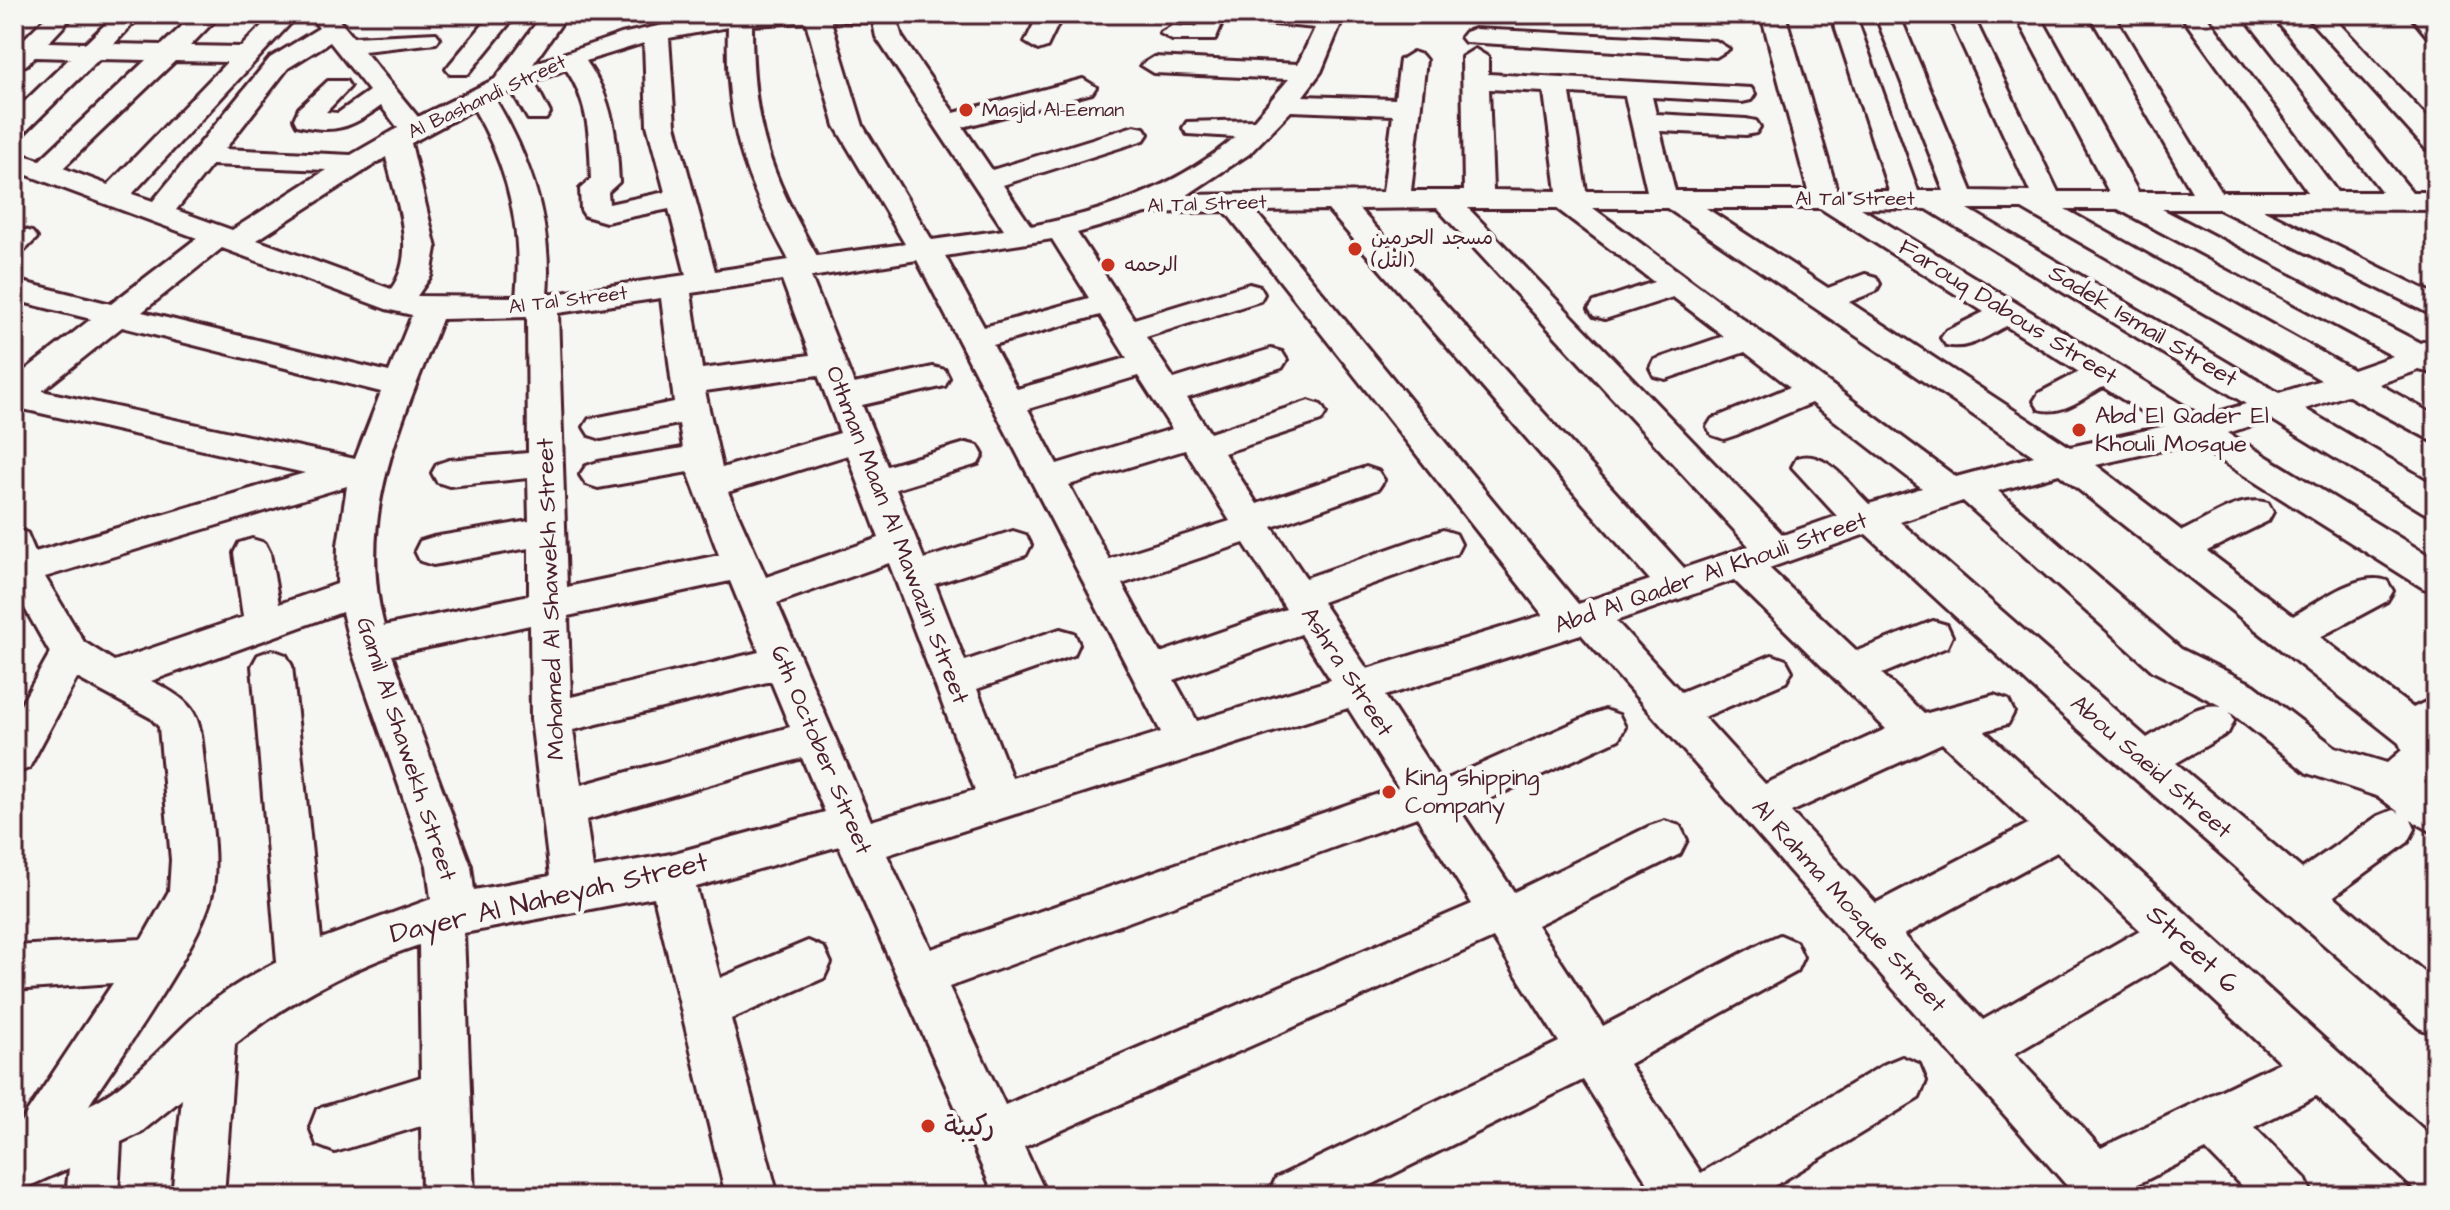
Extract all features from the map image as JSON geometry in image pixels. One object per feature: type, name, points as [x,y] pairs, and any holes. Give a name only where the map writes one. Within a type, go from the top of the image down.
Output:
[{"type":"street","points":[[22,50],[63,14]]},
{"type":"street","points":[[14,127],[130,14]]},
{"type":"street","points":[[44,171],[209,14]]},
{"type":"street","points":[[113,197],[287,14]]},
{"type":"street","points":[[459,69],[505,14]]},
{"type":"street","points":[[815,14],[849,126],[926,250],[1187,742]]},
{"type":"street","name":"Al Bashandi Street","points":[[14,396],[117,315],[226,239],[352,163],[501,87],[669,20],[815,14]]},
{"type":"street","points":[[826,14],[883,14],[889,37],[986,181],[1042,233]]},
{"type":"street","points":[[1038,42],[1051,14]]},
{"type":"street","points":[[1172,33],[1206,35],[1214,14]]},
{"type":"street","points":[[1144,204],[1188,184],[1228,157],[1261,129],[1308,72],[1331,18],[1243,14]]},
{"type":"street","points":[[1773,14],[1825,199]]},
{"type":"street","points":[[1843,14],[1933,199]]},
{"type":"street","points":[[1887,14],[1933,199]]},
{"type":"street","points":[[1960,14],[2037,200],[2436,431]]},
{"type":"street","points":[[2027,14],[2126,200],[2431,357]]},
{"type":"street","points":[[2101,14],[2217,200],[2436,307]]},
{"type":"street","points":[[2192,14],[2329,201]]},
{"type":"street","points":[[2254,14],[2404,201]]},
{"type":"street","points":[[2316,14],[2436,143]]},
{"type":"street","points":[[2421,14],[2436,31]]},
{"type":"street","name":"Othman Maan Al Mawazin Street","points":[[755,16],[740,89],[744,117],[771,199],[800,269],[829,363],[1000,800]]},
{"type":"street","name":"6th October Street","points":[[669,20],[661,125],[679,198],[689,285],[690,396],[705,471],[856,834],[1021,1196]]},
{"type":"street","points":[[537,113],[501,87],[556,22]]},
{"type":"street","points":[[1479,199],[1475,25],[1716,49]]},
{"type":"street","points":[[334,29],[379,86],[405,134]]},
{"type":"street","points":[[158,214],[279,63],[334,29],[429,34],[409,58],[344,121],[307,119],[308,114],[337,87]]},
{"type":"street","points":[[22,50],[245,55]]},
{"type":"street","points":[[571,58],[598,101],[604,126],[605,182],[594,189],[595,210],[606,213],[679,198]]},
{"type":"street","points":[[1396,200],[1413,60]]},
{"type":"street","points":[[1154,65],[1308,72]]},
{"type":"street","points":[[1476,81],[1742,94]]},
{"type":"street","points":[[1556,85],[1568,199],[1816,389],[1960,488],[2167,660],[2240,697],[2322,761],[2393,783],[2436,815]]},
{"type":"street","name":"Mohamed Al Shawekh Street","points":[[501,87],[504,138],[531,221],[535,262],[545,464],[551,719],[574,892]]},
{"type":"street","points":[[947,123],[1083,87]]},
{"type":"street","points":[[1636,88],[1668,199],[2065,460],[2290,635],[2425,722],[2423,757],[2393,783]]},
{"type":"street","points":[[1284,103],[1408,108]]},
{"type":"street","points":[[1644,122],[1746,127]]},
{"type":"street","points":[[1197,128],[1261,129]]},
{"type":"street","name":"Gamil Al Shawekh Street","points":[[405,134],[421,248],[400,386],[360,472],[356,592],[369,645],[449,866],[448,1196]]},
{"type":"street","points":[[986,181],[1134,134]]},
{"type":"street","points":[[206,156],[352,163]]},
{"type":"street","name":"Al Tal Street","points":[[14,160],[414,306],[536,306],[689,285],[1042,233],[1144,204],[1444,199],[2436,201]]},
{"type":"street","points":[[1444,199],[1776,551]]},
{"type":"street","name":"Farouq Dabous Street","points":[[1825,199],[2436,578]]},
{"type":"street","name":"Sadek Ismail Street","points":[[1933,199],[2436,503]]},
{"type":"street","points":[[1336,201],[1677,585]]},
{"type":"street","name":"Al Rahma Mosque Street","points":[[1233,203],[1579,619],[1675,712],[1978,1049],[2098,1189]]},
{"type":"street","name":"Ashra Street","points":[[1042,233],[1137,348],[1686,1196]]},
{"type":"street","points":[[1825,300],[1924,260]]},
{"type":"street","points":[[1605,309],[1678,285]]},
{"type":"street","points":[[14,290],[400,386]]},
{"type":"street","points":[[1008,403],[1137,348],[1249,294]]},
{"type":"street","points":[[1957,338],[2008,312]]},
{"type":"street","points":[[1666,368],[1749,339]]},
{"type":"street","points":[[974,340],[1137,348],[1271,360]]},
{"type":"street","name":"Abd Al Qader Al Khouli Street","points":[[1187,742],[1579,619],[1960,488],[2065,460],[2199,430],[2431,357]]},
{"type":"street","points":[[601,427],[690,396],[829,363]]},
{"type":"street","points":[[2051,401],[2104,372]]},
{"type":"street","points":[[843,398],[933,378]]},
{"type":"street","points":[[1724,427],[1816,389]]},
{"type":"street","points":[[14,396],[360,472]]},
{"type":"street","points":[[1048,479],[1309,413]]},
{"type":"street","points":[[598,475],[705,471],[859,439]]},
{"type":"street","points":[[876,482],[966,455]]},
{"type":"street","points":[[449,473],[545,464]]},
{"type":"street","name":"Abou Saeid Street","points":[[1809,467],[2300,895],[2427,989]]},
{"type":"street","points":[[17,563],[360,472]]},
{"type":"street","points":[[1099,577],[1366,480]]},
{"type":"street","points":[[2178,549],[2255,512]]},
{"type":"street","points":[[433,551],[545,532]]},
{"type":"street","points":[[1150,672],[1443,544]]},
{"type":"street","points":[[369,645],[547,606],[1013,545]]},
{"type":"street","points":[[252,553],[263,625]]},
{"type":"street","name":"Dayer Al Naheyah Street","points":[[17,563],[70,653],[110,679],[165,706],[179,721],[193,860],[191,891],[177,925],[19,1165]]},
{"type":"street","name":"Street 6","points":[[1740,563],[1852,670],[1933,728],[2061,828],[2436,1175]]},
{"type":"street","points":[[2290,635],[2374,591]]},
{"type":"street","points":[[110,679],[356,592]]},
{"type":"street","points":[[1852,670],[1933,636]]},
{"type":"street","points":[[954,681],[1060,644]]},
{"type":"street","points":[[14,756],[70,653]]},
{"type":"street","points":[[551,719],[783,662]]},
{"type":"street","points":[[272,666],[301,971]]},
{"type":"street","points":[[1675,712],[1772,671]]},
{"type":"street","points":[[1760,806],[1933,728],[1994,712]]},
{"type":"street","points":[[2143,761],[2214,721]]},
{"type":"street","points":[[920,975],[1429,800],[1605,727]]},
{"type":"street","points":[[563,808],[815,737]]},
{"type":"street","name":"Dayer Al Naheyah Street","points":[[19,1165],[97,1130],[156,1090],[212,1032],[255,998],[348,948],[448,915],[671,874],[1000,800],[1187,742]]},
{"type":"street","points":[[1871,929],[2061,828]]},
{"type":"street","points":[[2300,895],[2393,829]]},
{"type":"street","points":[[993,1135],[1504,915],[1665,840]]},
{"type":"street","points":[[671,874],[752,1196]]},
{"type":"street","points":[[1978,1049],[2176,934]]},
{"type":"street","points":[[1294,1196],[1593,1053],[1780,957]]},
{"type":"street","points":[[14,968],[103,961],[153,961]]},
{"type":"street","points":[[704,1008],[808,963]]},
{"type":"street","points":[[198,1196],[212,1032]]},
{"type":"street","points":[[2098,1189],[2213,1121],[2321,1068]]},
{"type":"street","points":[[1710,1196],[1902,1081]]},
{"type":"street","points":[[335,1127],[446,1094]]},
{"type":"street","points":[[2213,1121],[2287,1196]]},
{"type":"street","points":[[92,1196],[97,1130]]},
{"type":"place","name":"Masjid Al-Eeman","points":[[966,110]]},
{"type":"place","name":"مسجد الحرمين (التل)","points":[[1355,249]]},
{"type":"place","name":"الرحمه","points":[[1108,265]]},
{"type":"place","name":"Abd El Qader El Khouli Mosque","points":[[2079,430]]},
{"type":"place","name":"King shipping Company","points":[[1389,792]]},
{"type":"place","name":"ركيبة","points":[[928,1126]]}]
